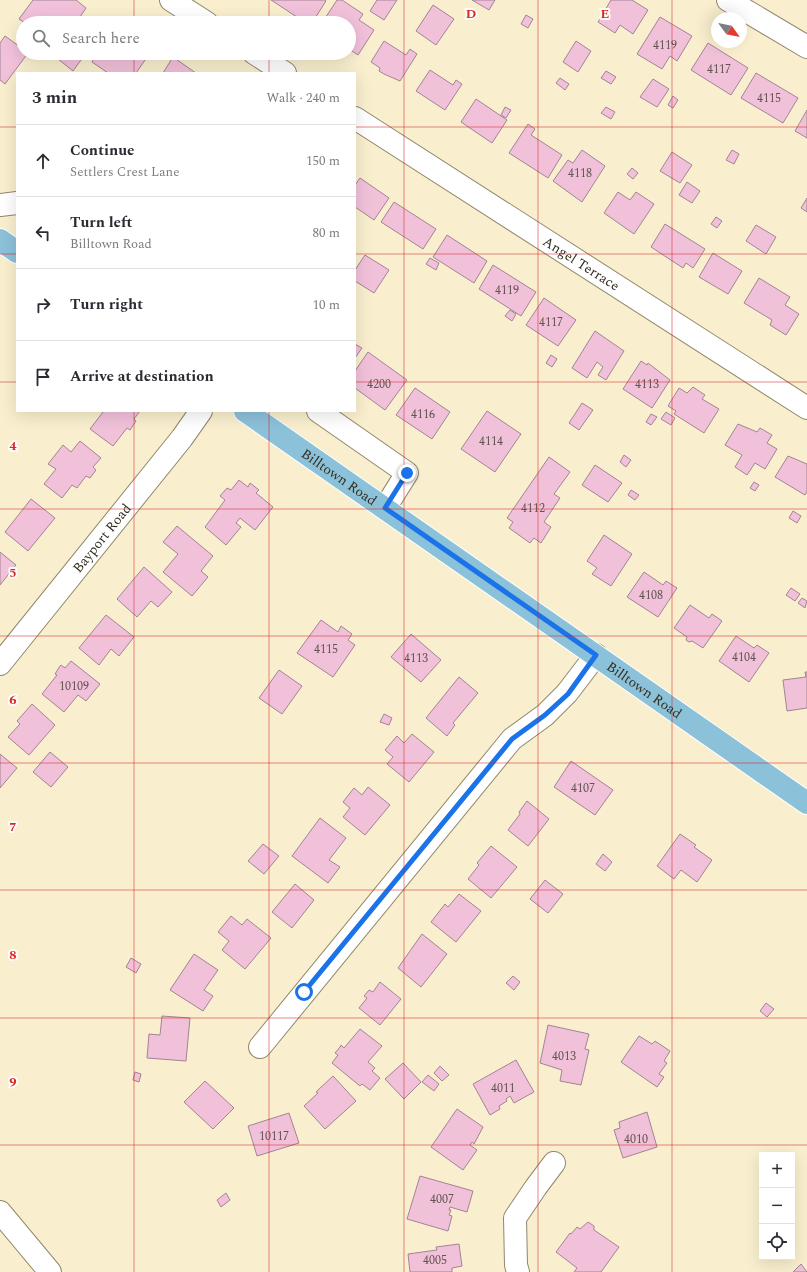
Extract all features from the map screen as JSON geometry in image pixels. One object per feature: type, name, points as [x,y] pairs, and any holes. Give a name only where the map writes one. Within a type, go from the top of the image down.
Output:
[{"type":"main road","points":[[0,240],[16,251]]},
{"type":"main road","name":"Billtown Road","points":[[246,412],[807,803]]},
{"type":"street","points":[[171,0],[196,16]]},
{"type":"street","points":[[728,0],[807,47]]},
{"type":"street","points":[[265,60],[283,72]]},
{"type":"street","name":"Angel Terrace","points":[[356,119],[807,408]]},
{"type":"street","points":[[0,205],[16,203]]},
{"type":"street","name":"Bayport Road","points":[[0,664],[182,438],[200,412]]},
{"type":"street","points":[[319,412],[407,473],[385,508]]},
{"type":"street","points":[[260,1047],[512,739],[545,715],[568,694],[596,655]]},
{"type":"street","points":[[518,1272],[516,1265],[515,1218],[554,1163]]},
{"type":"street","points":[[0,1212],[50,1272]]},
{"type":"building","points":[[33,0],[76,0],[86,8],[81,16],[21,16]]},
{"type":"building","points":[[271,0],[326,1],[316,16],[295,16]]},
{"type":"building","points":[[337,0],[342,0],[363,14],[359,20],[374,30],[358,55],[356,54],[356,16],[327,16]]},
{"type":"building","points":[[377,0],[397,0],[384,20],[370,11]]},
{"type":"building","points":[[472,0],[495,0],[489,10]]},
{"type":"building","points":[[611,0],[632,0],[648,10],[633,34],[620,25],[615,33],[598,22]]},
{"type":"building","points":[[433,5],[454,19],[436,45],[416,31]]},
{"type":"building","points":[[526,15],[533,19],[528,28],[521,24]]},
{"type":"building","points":[[660,17],[692,36],[677,61],[670,56],[662,69],[637,54]]},
{"type":"building","points":[[5,36],[16,44],[16,60],[23,60],[5,84],[0,80],[0,43]]},
{"type":"building","points":[[384,41],[406,55],[410,49],[417,54],[400,81],[379,71],[380,68],[371,62]]},
{"type":"building","points":[[576,41],[591,51],[578,72],[563,62]]},
{"type":"building","points":[[708,43],[711,45],[711,48],[716,48],[748,68],[731,95],[691,70]]},
{"type":"building","points":[[59,60],[81,60],[73,71]]},
{"type":"building","points":[[93,60],[145,60],[137,72],[107,72],[92,62]]},
{"type":"building","points":[[171,60],[177,60],[194,72],[164,72]]},
{"type":"building","points":[[430,70],[453,85],[456,80],[462,84],[445,110],[416,91]]},
{"type":"building","points":[[606,71],[616,77],[611,84],[601,78]]},
{"type":"building","points":[[756,73],[798,98],[783,123],[741,98]]},
{"type":"building","points":[[560,78],[569,84],[565,90],[556,83]]},
{"type":"building","points":[[653,79],[669,89],[657,107],[640,97]]},
{"type":"building","points":[[673,96],[678,100],[673,108],[668,105]]},
{"type":"building","points":[[476,99],[507,120],[492,143],[461,122]]},
{"type":"building","points":[[505,107],[511,110],[506,118],[501,115]]},
{"type":"building","points":[[606,107],[615,112],[611,119],[601,113]]},
{"type":"building","points":[[807,110],[807,138],[795,131]]},
{"type":"building","points":[[528,124],[535,129],[531,135],[562,155],[548,178],[509,153]]},
{"type":"building","points":[[582,150],[605,166],[582,202],[553,181],[568,160],[573,163]]},
{"type":"building","points":[[732,150],[739,154],[734,164],[726,160]]},
{"type":"building","points":[[672,152],[692,165],[680,183],[660,171]]},
{"type":"building","points":[[632,168],[638,173],[633,179],[627,174]]},
{"type":"building","points":[[360,178],[389,198],[374,220],[356,208],[356,184]]},
{"type":"building","points":[[687,182],[700,191],[692,203],[679,195]]},
{"type":"building","points":[[618,192],[630,200],[636,192],[654,204],[634,234],[604,213]]},
{"type":"building","points":[[807,198],[807,212],[801,208]]},
{"type":"building","points":[[394,202],[436,229],[423,249],[381,222]]},
{"type":"building","points":[[716,217],[722,221],[717,228],[711,224]]},
{"type":"building","points":[[665,224],[705,249],[693,268],[686,263],[683,268],[651,247]]},
{"type":"building","points":[[756,225],[776,237],[766,254],[746,241]]},
{"type":"building","points":[[447,235],[487,261],[474,283],[433,257]]},
{"type":"building","points":[[713,253],[742,271],[728,294],[699,277]]},
{"type":"building","points":[[365,255],[389,270],[374,293],[356,282],[356,268]]},
{"type":"building","points":[[430,258],[439,263],[436,270],[426,264]]},
{"type":"building","points":[[493,265],[536,292],[521,316],[479,289]]},
{"type":"building","points":[[759,278],[790,297],[785,305],[799,314],[786,335],[770,325],[772,320],[744,303]]},
{"type":"building","points":[[544,298],[576,320],[558,346],[526,325]]},
{"type":"building","points":[[510,310],[516,314],[512,321],[505,316]]},
{"type":"building","points":[[595,331],[624,351],[606,380],[598,375],[603,367],[597,362],[587,378],[572,368]]},
{"type":"building","points":[[356,345],[362,348],[356,357]]},
{"type":"building","points":[[368,352],[407,380],[385,410],[356,389],[356,370]]},
{"type":"building","points":[[551,355],[557,359],[552,367],[546,363]]},
{"type":"building","points":[[641,361],[647,365],[648,363],[670,380],[652,408],[623,389]]},
{"type":"building","points":[[693,387],[705,395],[702,399],[719,409],[704,433],[674,414],[676,411],[668,406],[679,388],[687,393]]},
{"type":"building","points":[[415,388],[450,412],[432,439],[396,415]]},
{"type":"building","points":[[582,403],[593,410],[579,430],[569,423]]},
{"type":"building","points":[[487,411],[521,434],[495,472],[461,449]]},
{"type":"building","points":[[103,412],[139,412],[134,419],[136,421],[130,430],[127,428],[113,446],[90,429]]},
{"type":"building","points":[[666,412],[675,418],[671,425],[661,419]]},
{"type":"building","points":[[651,414],[657,417],[651,425],[646,422]]},
{"type":"building","points":[[738,424],[757,432],[760,428],[772,435],[767,443],[777,449],[765,469],[755,463],[747,475],[735,467],[742,455],[725,445]]},
{"type":"building","points":[[80,441],[101,458],[93,467],[96,470],[90,478],[86,476],[77,488],[72,485],[62,498],[44,484],[56,469],[48,464],[63,445],[71,452]]},
{"type":"building","points":[[624,455],[631,460],[626,467],[620,462]]},
{"type":"building","points":[[788,456],[807,464],[807,492],[805,495],[775,477]]},
{"type":"building","points":[[549,457],[570,472],[554,494],[560,498],[544,522],[551,527],[541,543],[534,538],[530,543],[509,528],[513,522],[507,518]]},
{"type":"building","points":[[595,465],[622,483],[608,502],[582,485]]},
{"type":"building","points":[[239,480],[248,487],[250,483],[259,490],[256,493],[273,507],[255,530],[240,518],[236,523],[241,527],[226,545],[205,527],[225,500],[220,496],[227,488],[231,490]]},
{"type":"building","points":[[754,482],[759,485],[755,491],[750,488]]},
{"type":"building","points":[[631,490],[639,495],[635,500],[628,495]]},
{"type":"building","points":[[31,499],[55,518],[28,551],[5,532]]},
{"type":"building","points":[[793,511],[801,516],[797,523],[789,518]]},
{"type":"building","points":[[177,526],[213,556],[201,571],[208,577],[192,596],[163,572],[178,554],[163,542]]},
{"type":"building","points":[[604,535],[632,554],[611,586],[592,574],[597,568],[587,561]]},
{"type":"building","points":[[0,552],[16,565],[0,585]]},
{"type":"building","points":[[144,567],[172,592],[158,607],[151,601],[137,617],[117,599]]},
{"type":"building","points":[[644,572],[663,585],[666,581],[677,588],[658,617],[627,597]]},
{"type":"building","points":[[791,588],[800,594],[795,601],[786,595]]},
{"type":"building","points":[[802,598],[807,601],[805,608],[798,603]]},
{"type":"building","points":[[690,605],[709,618],[712,614],[722,621],[703,648],[692,641],[689,642],[686,640],[687,637],[674,628]]},
{"type":"building","points":[[106,615],[134,637],[119,656],[111,649],[99,665],[79,648]]},
{"type":"building","points":[[321,620],[338,632],[341,626],[352,634],[348,640],[355,645],[333,677],[297,653]]},
{"type":"building","points":[[411,634],[441,660],[421,682],[391,657]]},
{"type":"building","points":[[736,636],[754,648],[757,645],[769,653],[749,682],[719,661]]},
{"type":"building","points":[[71,661],[100,684],[86,701],[78,695],[64,712],[42,694],[57,675],[55,674],[60,666],[61,665],[65,668]]},
{"type":"building","points":[[279,670],[302,686],[282,714],[259,698]]},
{"type":"building","points":[[805,672],[807,672],[807,708],[787,711],[783,680],[806,677]]},
{"type":"building","points":[[459,677],[478,693],[453,723],[455,725],[447,736],[426,718]]},
{"type":"building","points":[[32,704],[55,725],[29,755],[8,737],[20,724],[17,721]]},
{"type":"building","points":[[384,714],[392,718],[389,725],[380,722]]},
{"type":"building","points":[[412,734],[434,752],[409,782],[387,764],[393,757],[385,750],[397,736],[404,743]]},
{"type":"building","points":[[50,752],[68,767],[51,787],[33,772]]},
{"type":"building","points":[[0,754],[17,768],[0,788]]},
{"type":"building","points":[[571,761],[613,790],[595,815],[554,787]]},
{"type":"building","points":[[368,787],[390,805],[365,835],[343,817],[350,808],[343,802],[354,788],[362,795]]},
{"type":"building","points":[[527,801],[549,819],[528,846],[508,830],[520,814],[519,812]]},
{"type":"building","points":[[320,818],[346,838],[329,860],[340,867],[328,883],[292,856]]},
{"type":"building","points":[[680,834],[696,845],[694,847],[712,860],[697,882],[681,870],[674,879],[657,866]]},
{"type":"building","points":[[263,844],[279,856],[264,874],[248,861]]},
{"type":"building","points":[[491,846],[517,867],[491,898],[468,879],[479,865],[477,863]]},
{"type":"building","points":[[603,854],[612,862],[605,871],[596,864]]},
{"type":"building","points":[[545,880],[563,894],[548,913],[530,899]]},
{"type":"building","points":[[295,884],[314,900],[292,928],[272,912]]},
{"type":"building","points":[[459,894],[481,911],[456,942],[431,922],[445,904],[448,907]]},
{"type":"building","points":[[231,916],[242,925],[247,919],[271,938],[245,969],[222,950],[229,941],[218,932]]},
{"type":"building","points":[[422,934],[447,954],[421,987],[398,968]]},
{"type":"building","points":[[194,954],[218,970],[204,990],[213,996],[203,1011],[170,990]]},
{"type":"building","points":[[131,958],[141,964],[136,973],[126,967]]},
{"type":"building","points":[[513,976],[520,982],[514,990],[506,983]]},
{"type":"building","points":[[380,982],[401,999],[380,1025],[359,1008],[367,998],[364,996],[369,990],[373,992]]},
{"type":"building","points":[[766,1003],[774,1009],[767,1017],[760,1011]]},
{"type":"building","points":[[162,1016],[190,1018],[186,1061],[147,1058],[149,1034],[160,1035]]},
{"type":"building","points":[[548,1025],[589,1034],[585,1049],[589,1050],[581,1085],[560,1081],[562,1070],[540,1063]]},
{"type":"building","points":[[360,1029],[382,1046],[368,1062],[375,1068],[372,1071],[380,1078],[370,1090],[362,1084],[360,1086],[332,1063],[338,1055],[335,1053],[341,1045],[344,1048]]},
{"type":"building","points":[[639,1036],[652,1044],[655,1041],[670,1051],[664,1061],[667,1063],[659,1074],[664,1077],[657,1087],[621,1062]]},
{"type":"building","points":[[516,1060],[534,1092],[514,1103],[510,1096],[506,1099],[507,1101],[499,1106],[500,1109],[490,1115],[473,1084]]},
{"type":"building","points":[[403,1063],[421,1082],[404,1099],[385,1079]]},
{"type":"building","points":[[440,1066],[449,1075],[442,1081],[434,1073]]},
{"type":"building","points":[[135,1072],[141,1074],[139,1082],[133,1080]]},
{"type":"building","points":[[428,1075],[439,1084],[434,1091],[422,1082]]},
{"type":"building","points":[[333,1076],[356,1101],[325,1129],[304,1106]]},
{"type":"building","points":[[205,1081],[234,1108],[213,1129],[184,1102]]},
{"type":"building","points":[[457,1109],[483,1127],[474,1144],[472,1142],[470,1145],[477,1150],[463,1170],[431,1147]]},
{"type":"building","points":[[647,1112],[657,1147],[623,1158],[614,1130],[620,1128],[619,1122]]},
{"type":"building","points":[[289,1113],[299,1143],[257,1156],[248,1126]]},
{"type":"building","points":[[420,1176],[473,1191],[467,1212],[450,1207],[449,1210],[451,1210],[449,1215],[452,1216],[448,1231],[407,1219]]},
{"type":"building","points":[[226,1193],[230,1200],[221,1207],[217,1200]]},
{"type":"building","points":[[588,1222],[594,1226],[594,1230],[619,1247],[601,1272],[574,1272],[577,1268],[556,1252],[570,1233],[571,1234],[577,1227],[580,1229]]},
{"type":"building","points":[[459,1244],[462,1266],[452,1268],[452,1272],[410,1272],[408,1254],[437,1250],[436,1247]]},
{"type":"building","points":[[801,1264],[807,1272],[793,1272]]},
{"type":"route","points":[[304,992],[512,739],[545,715],[568,694],[596,655],[385,508],[407,473]]}]
